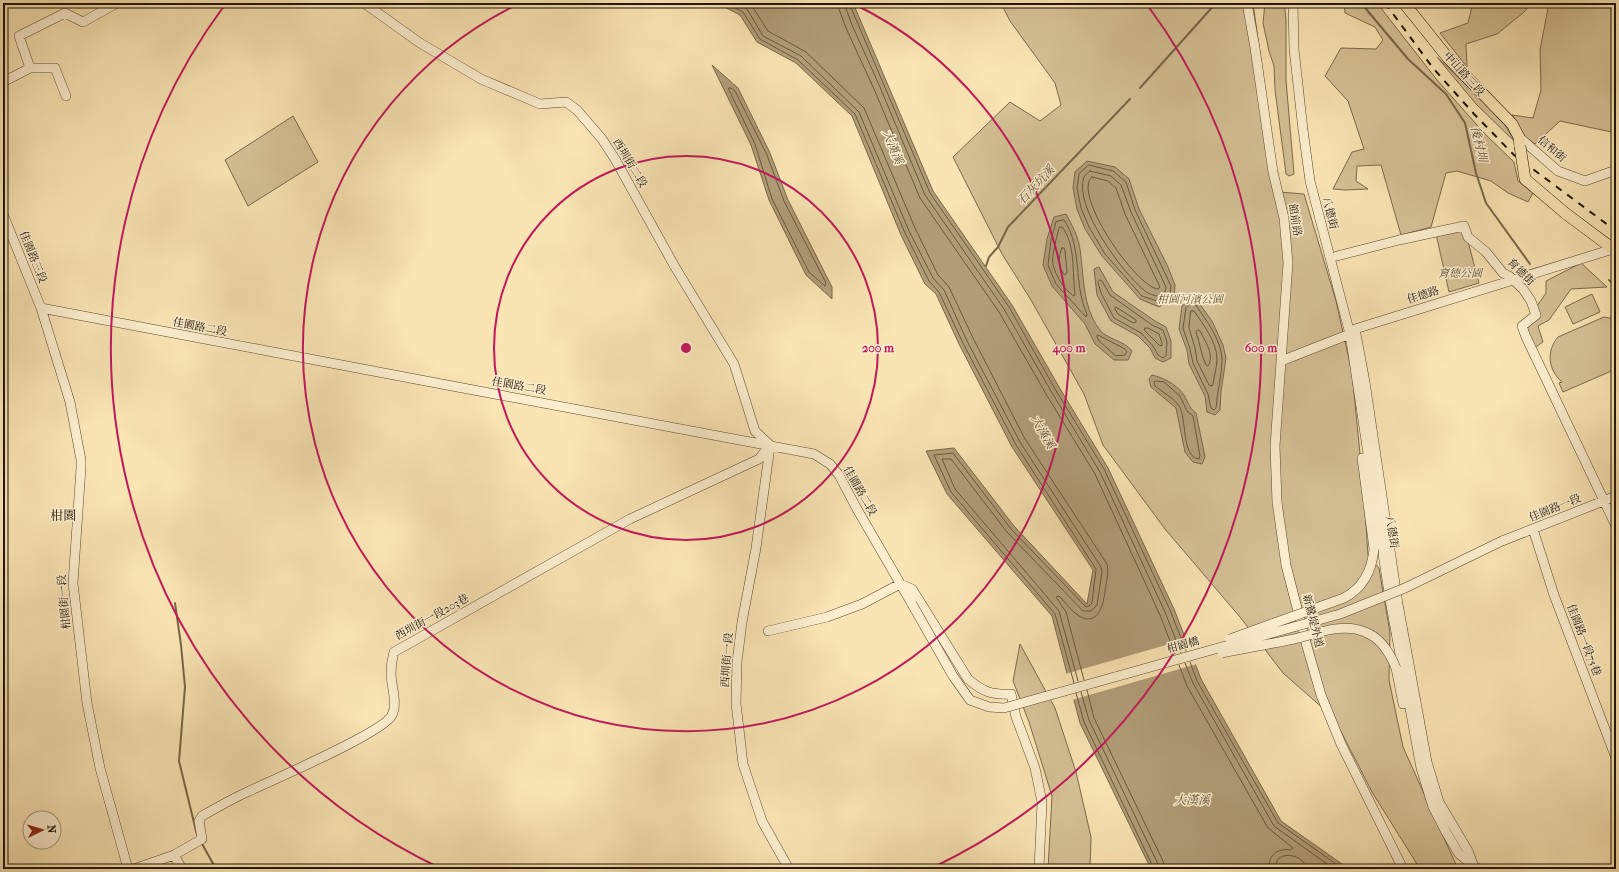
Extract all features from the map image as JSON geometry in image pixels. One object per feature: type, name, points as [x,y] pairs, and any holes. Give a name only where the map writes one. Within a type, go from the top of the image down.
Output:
[{"type":"main road","name":"中山路三段","points":[[1404,3],[1448,58],[1512,124],[1520,142]]},
{"type":"main road","points":[[1520,142],[1525,179],[1566,213],[1615,250]]},
{"type":"street","points":[[30,68],[19,36],[65,12],[83,22],[117,3]]},
{"type":"street","name":"西圳街二段","points":[[364,3],[420,43],[481,79],[540,104],[566,102],[577,110],[602,140],[615,159],[675,267],[734,364],[755,431],[770,446]]},
{"type":"street","name":"館前路","points":[[1247,3],[1273,172],[1284,218],[1288,263],[1281,361]]},
{"type":"street","name":"八德街","points":[[1292,3],[1294,49],[1302,130],[1312,191],[1353,332],[1365,382],[1398,604],[1427,762],[1439,802],[1468,851],[1475,868]]},
{"type":"street","points":[[3,82],[30,68],[55,68],[66,96]]},
{"type":"street","name":"信和街","points":[[1520,142],[1558,171],[1585,181],[1616,170]]},
{"type":"street","name":"佳園路三段","points":[[3,214],[41,308]]},
{"type":"street","name":"育德街","points":[[1337,256],[1461,226],[1466,227],[1468,237],[1486,252],[1503,273],[1522,288],[1531,301],[1536,315],[1522,326],[1603,501]]},
{"type":"street","name":"佳德路","points":[[1353,332],[1513,280],[1615,250]]},
{"type":"street","name":"佳園路二段","points":[[41,308],[302,359],[548,403],[814,454],[830,464],[839,475],[912,604]]},
{"type":"street","name":"柑園街一段","points":[[41,308],[70,402],[80,460],[73,583],[87,703],[100,768],[128,869]]},
{"type":"street","points":[[1281,361],[1353,332]]},
{"type":"street","name":"八德街","points":[[1353,332],[1357,388],[1397,639],[1421,768],[1433,807],[1459,854],[1475,868]]},
{"type":"street","name":"新鶯堤外道","points":[[1281,361],[1274,446],[1277,502],[1288,572],[1321,695],[1341,744],[1403,869]]},
{"type":"street","points":[[1117,676],[1222,643],[1354,593],[1368,573],[1374,549],[1364,472],[1357,388]]},
{"type":"street","name":"西圳街一段203巷","points":[[134,869],[174,855],[202,839],[198,821],[202,816],[368,733],[389,720],[394,706],[391,673],[394,652],[630,519],[759,459],[770,446]]},
{"type":"street","name":"西圳街一段","points":[[770,446],[756,548],[741,629],[737,662],[736,703],[743,764],[762,820],[789,869]]},
{"type":"street","name":"佳園路一段","points":[[1502,541],[1616,496]]},
{"type":"street","points":[[1603,501],[1616,526]]},
{"type":"street","name":"佳園路一段75巷","points":[[1533,529],[1557,603],[1616,758]]},
{"type":"street","name":"柑園橋","points":[[912,604],[953,676],[970,700],[989,707],[1004,708],[1340,614],[1385,597],[1502,541]]},
{"type":"street","points":[[768,631],[826,617],[862,604],[900,584],[912,589],[968,679],[979,688],[996,695],[1011,694],[1016,717],[1035,768],[1042,802],[1039,869]]},
{"type":"street","points":[[1117,676],[1334,629],[1356,629],[1374,636],[1390,655],[1396,668],[1413,759],[1420,784],[1433,807]]},
{"type":"street","points":[[174,855],[182,869]]},
{"type":"green space","name":"柑園河濱公園","points":[[1001,3],[1253,3],[1279,192],[1304,194],[1336,301],[1352,373],[1364,494],[1368,556],[1379,568],[1390,633],[1389,680],[1403,747],[1458,869],[1420,869],[1372,792],[1334,718],[1283,673],[1240,617],[1165,529],[1103,445],[1084,394],[1031,300],[1002,254],[953,157],[1010,102],[1040,121],[1061,105],[1055,83],[1010,21]]},
{"type":"green space","points":[[1265,3],[1284,3],[1286,19],[1286,80],[1294,174],[1289,176],[1286,174],[1275,90],[1274,66],[1263,23]]},
{"type":"green space","points":[[1344,3],[1377,3],[1437,80],[1485,134],[1514,162],[1518,181],[1533,193],[1528,202],[1508,193],[1491,181],[1457,171],[1446,173],[1431,227],[1401,235],[1381,165],[1357,166],[1356,181],[1368,189],[1333,189],[1352,152],[1364,149],[1348,101],[1325,76],[1341,48],[1376,49],[1383,40],[1375,27],[1345,13]]},
{"type":"green space","points":[[1473,3],[1532,3],[1523,13],[1497,34],[1466,44],[1467,67],[1440,33],[1468,23]]},
{"type":"green space","points":[[1549,3],[1616,3],[1616,133],[1560,121],[1535,144],[1525,137],[1512,115],[1533,118],[1541,90],[1540,50]]},
{"type":"green space","points":[[1437,57],[1488,106],[1505,125],[1515,142],[1476,104]]},
{"type":"green space","points":[[293,116],[318,162],[248,206],[225,160]]},
{"type":"green space","name":"育德公園","points":[[1465,230],[1479,283],[1449,292],[1436,234]]},
{"type":"green space","points":[[1581,263],[1607,287],[1571,289],[1549,320],[1538,326],[1543,342],[1534,348],[1526,330],[1538,315],[1537,306],[1546,293],[1546,281]]},
{"type":"green space","points":[[1592,294],[1600,312],[1573,324],[1565,307]]},
{"type":"green space","points":[[1604,317],[1616,319],[1616,369],[1563,392],[1559,383],[1562,382],[1557,377],[1551,366],[1550,354],[1554,342],[1558,337]]},
{"type":"green space","points":[[1020,644],[1055,708],[1076,772],[1091,837],[1090,869],[1048,869],[1052,796],[1029,722],[1013,681]]},
{"type":"water","name":"大漢溪","points":[[717,3],[853,3],[933,191],[1012,305],[1108,468],[1174,609],[1201,679],[1281,821],[1349,869],[1305,869],[1283,864],[1287,869],[1151,869],[1080,723],[1052,616],[947,494],[926,451],[954,448],[1014,526],[1087,604],[1093,570],[1012,447],[959,344],[936,294],[925,284],[901,235],[852,116],[796,63],[757,42],[740,15]]},
{"type":"water","points":[[712,65],[738,88],[770,153],[788,200],[832,287],[832,299],[806,275],[769,200],[751,145]]},
{"type":"water","points":[[1087,161],[1115,167],[1129,179],[1139,209],[1168,267],[1175,285],[1174,297],[1159,307],[1140,299],[1102,256],[1085,229],[1077,209],[1073,188],[1075,172]]},
{"type":"water","points":[[1066,214],[1079,244],[1085,290],[1089,310],[1093,320],[1099,329],[1106,335],[1129,347],[1132,351],[1128,360],[1114,360],[1095,344],[1085,324],[1052,286],[1043,265],[1047,239],[1054,217]]},
{"type":"water","points":[[1099,267],[1113,292],[1166,327],[1171,341],[1171,358],[1163,362],[1155,358],[1150,348],[1138,336],[1111,321],[1097,295],[1094,269]]},
{"type":"water","points":[[1196,299],[1212,321],[1223,345],[1226,358],[1220,410],[1215,415],[1207,412],[1205,396],[1189,364],[1187,350],[1179,329],[1182,306],[1189,300]]},
{"type":"water","points":[[1152,375],[1174,385],[1184,395],[1189,405],[1196,413],[1205,457],[1202,464],[1193,462],[1185,452],[1176,408],[1151,387],[1149,379]]},
{"type":"pier","points":[[1187,639],[1197,664],[1072,700],[1065,674]]},
{"type":"waterway","name":"石灰坑溪","points":[[1140,88],[1216,3]]},
{"type":"waterway","name":"後村圳","points":[[1361,3],[1408,59],[1446,94],[1465,123],[1476,173],[1486,203],[1530,264]]},
{"type":"waterway","name":"石灰坑溪","points":[[986,266],[989,257],[998,247],[1008,227],[1130,99]]},
{"type":"waterway","name":"後村圳","points":[[1609,280],[1616,287]]},
{"type":"waterway","points":[[175,603],[185,687],[179,761],[197,835]]},
{"type":"waterway","points":[[201,842],[216,869]]},
{"type":"railway","points":[[1385,3],[1433,68],[1474,114],[1514,155],[1616,231]]},
{"type":"district","name":"柑園","points":[[63,515]]}]
